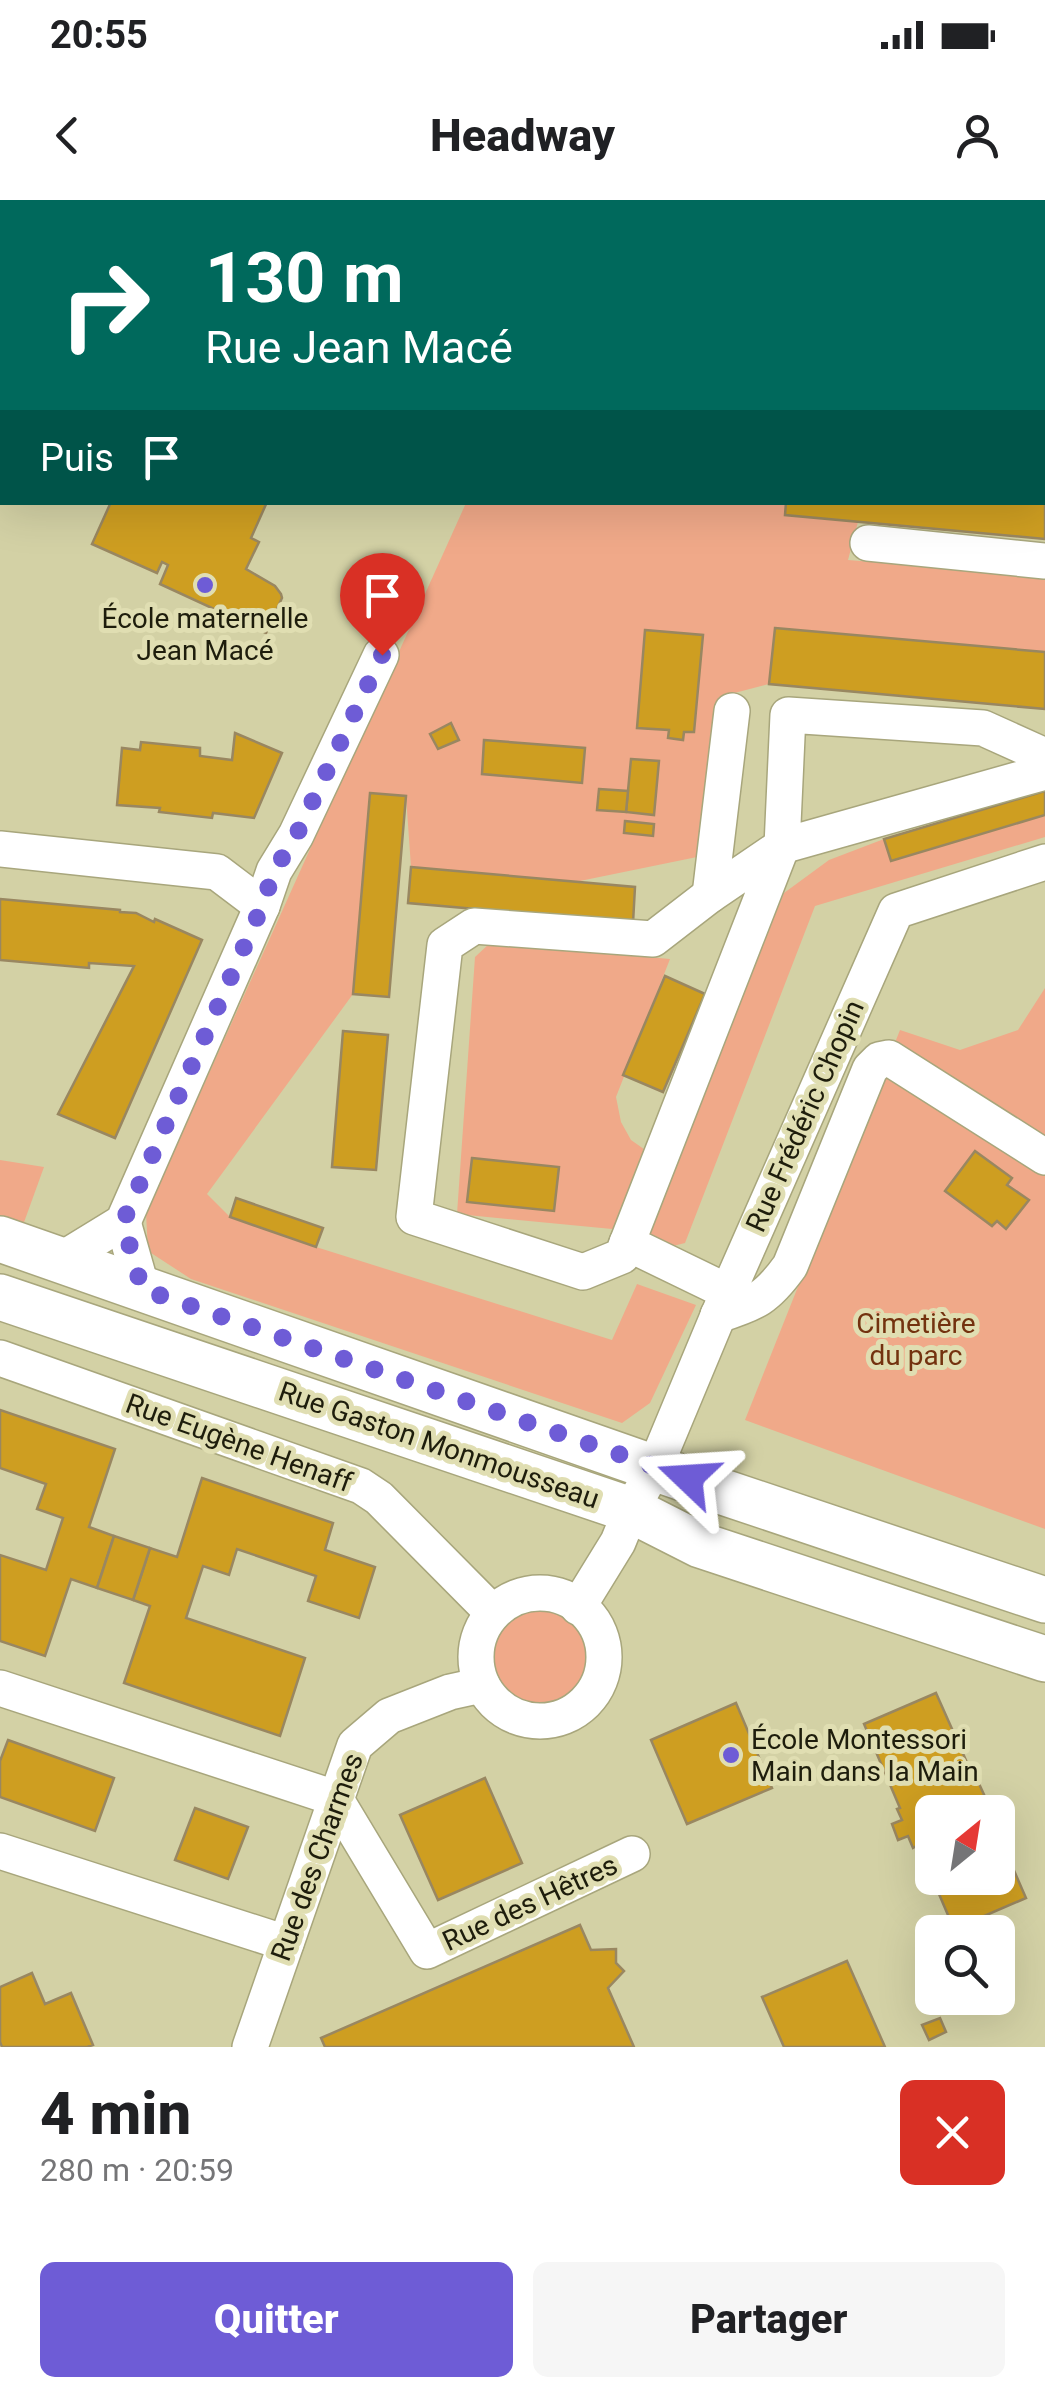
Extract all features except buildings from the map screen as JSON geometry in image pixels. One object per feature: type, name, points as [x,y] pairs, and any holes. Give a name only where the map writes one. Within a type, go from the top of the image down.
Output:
[{"type":"main road","name":"Rue Gaston Monmousseau","points":[[0,1238],[1045,1600]]},
{"type":"main road","name":"Rue Gaston Monmousseau","points":[[0,1297],[631,1510],[700,1544],[1045,1660]]},
{"type":"street","points":[[868,544],[1045,561]]},
{"type":"street","points":[[61,1260],[123,1222],[274,871],[296,836],[382,655]]},
{"type":"street","points":[[710,895],[732,711]]},
{"type":"street","points":[[1045,756],[983,728],[788,715],[782,846],[622,1256],[584,1272],[414,1217],[444,944],[474,926],[654,939],[782,846],[1045,772]]},
{"type":"street","points":[[0,849],[217,872],[262,906]]},
{"type":"street","name":"Rue Frédéric Chopin","points":[[578,1606],[618,1542],[655,1466],[896,911],[1045,862]]},
{"type":"street","points":[[627,1243],[723,1303],[752,1304],[773,1289],[790,1266],[870,1070],[879,1060],[889,1058],[1045,1157]]},
{"type":"street","points":[[123,1222],[142,1289]]},
{"type":"street","name":"Rue Eugène Henaff","points":[[0,1358],[362,1486],[379,1498],[493,1613]]},
{"type":"street","points":[[525,1595],[562,1597],[578,1606],[593,1622],[602,1642],[604,1664],[598,1684],[586,1702],[568,1715],[549,1721],[509,1714],[493,1702],[476,1666],[476,1648],[493,1613],[525,1595]]},
{"type":"street","name":"Rue des Charmes","points":[[250,2047],[354,1745],[389,1716],[450,1692],[482,1685]]},
{"type":"street","points":[[0,1688],[335,1798]]},
{"type":"street","name":"Rue des Hêtres","points":[[335,1798],[427,1952],[632,1854]]},
{"type":"street","points":[[0,1851],[286,1943]]},
{"type":"green space","points":[[465,505],[786,505],[785,515],[858,522],[848,560],[1045,576],[1045,652],[769,684],[723,696],[697,857],[575,882],[411,867],[406,796],[370,794],[353,994],[207,1194],[230,1217],[612,1340],[637,1284],[696,1305],[650,1403],[622,1423],[191,1279],[148,1251],[146,1213]]},
{"type":"green space","points":[[1045,815],[1045,837],[815,906],[685,1243],[665,1248],[650,1233],[652,1206],[784,893],[829,860],[884,839],[891,861]]},
{"type":"green space","points":[[490,943],[670,959],[616,1097],[621,1122],[631,1140],[651,1154],[624,1222],[612,1229],[457,1214],[475,957]]},
{"type":"green space","name":"Cimetière du parc","points":[[1045,988],[1045,1529],[745,1420],[900,1030],[960,1050],[1018,1030]]},
{"type":"green space","points":[[0,1160],[44,1167],[23,1225],[0,1217]]},
{"type":"green space","points":[[538,1609],[557,1613],[573,1624],[584,1640],[588,1659],[584,1678],[573,1694],[557,1705],[538,1709],[519,1705],[503,1694],[492,1678],[488,1659],[492,1640],[503,1624],[519,1613]]},
{"type":"place","name":"École maternelle Jean Macé","points":[[205,585]]},
{"type":"place","name":"École Montessori Main dans la Main","points":[[731,1755]]},
{"type":"route","points":[[382,655],[296,836],[274,871],[123,1222],[142,1289],[688,1478]]}]
